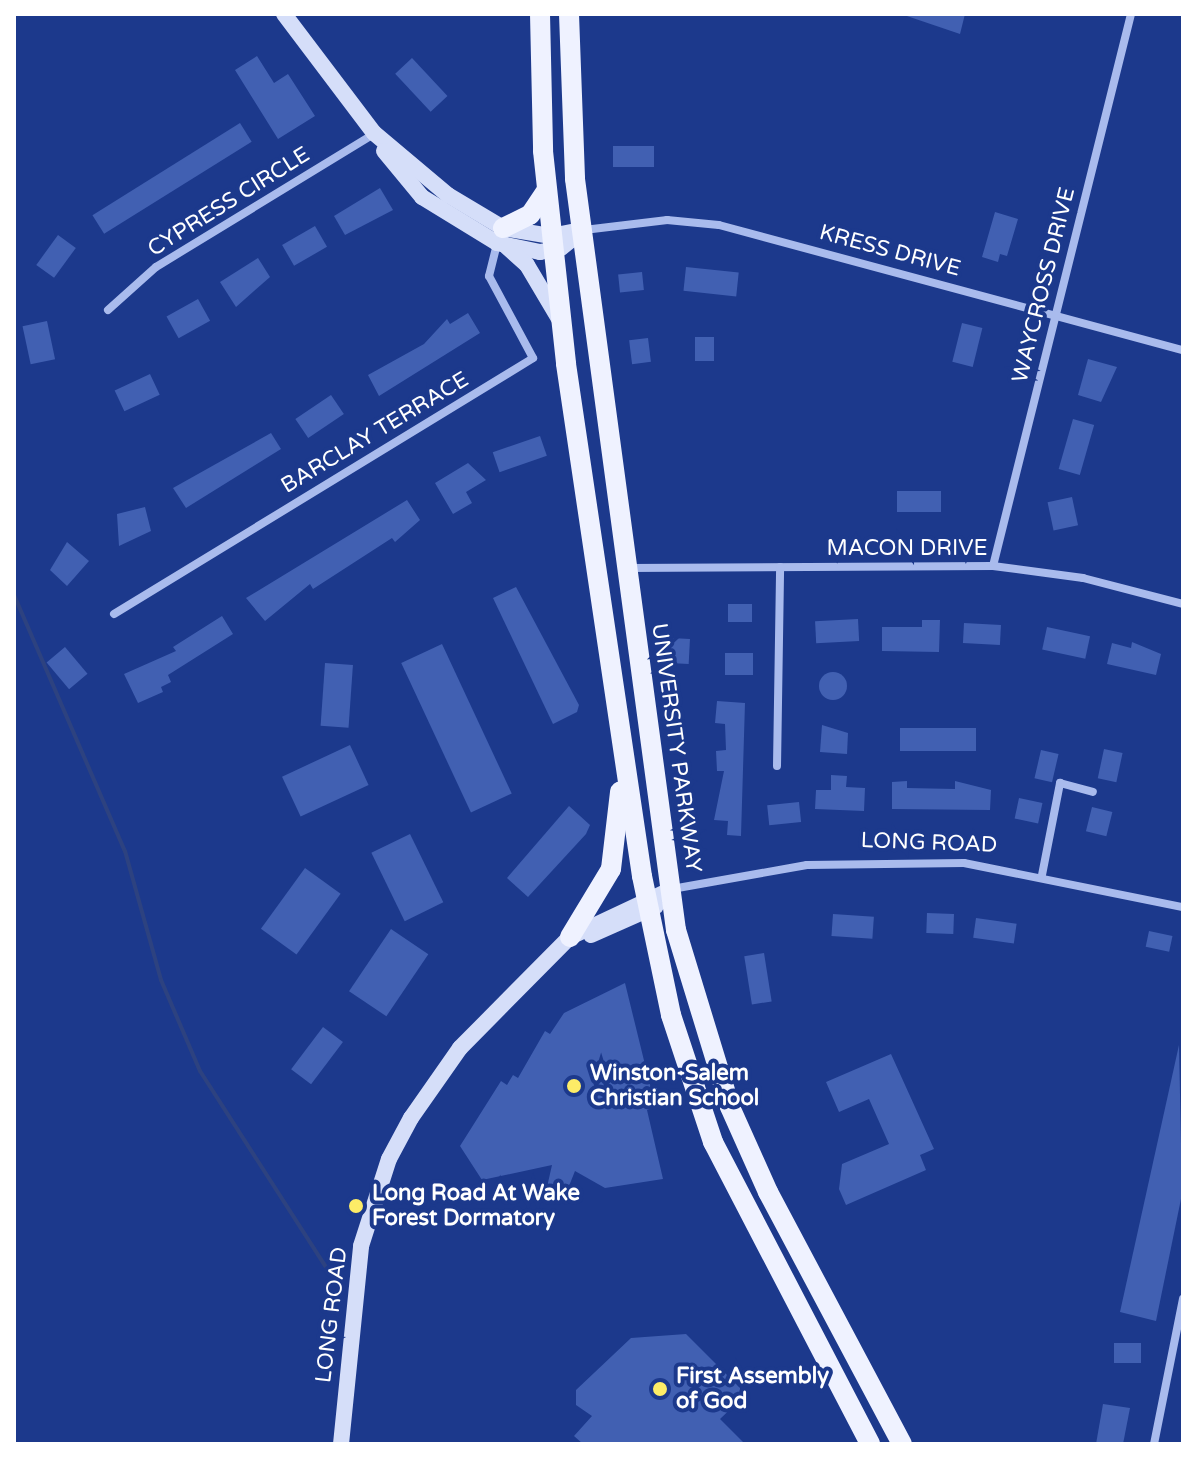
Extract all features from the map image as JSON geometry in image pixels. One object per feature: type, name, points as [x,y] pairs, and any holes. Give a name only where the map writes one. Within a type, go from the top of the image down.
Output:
[{"type":"main road","points":[[284,14],[374,133],[502,239],[527,265],[561,323]]},
{"type":"main road","points":[[540,14],[547,190],[561,323],[648,907],[674,1027],[713,1142],[870,1444]]},
{"type":"main road","name":"UNIVERSITY PARKWAY","points":[[569,14],[568,101],[583,230],[676,930],[730,1107],[768,1192],[902,1444]]},
{"type":"main road","points":[[502,239],[530,215],[547,190]]},
{"type":"main road","points":[[502,239],[552,243],[583,230]]},
{"type":"main road","points":[[570,937],[611,869],[625,761]]},
{"type":"main road","name":"LONG ROAD","points":[[545,963],[599,930],[648,907],[672,889]]},
{"type":"main road","name":"LONG ROAD","points":[[341,1444],[356,1277],[389,1159],[460,1048],[570,937],[648,907]]},
{"type":"street","name":"WAYCROSS DRIVE","points":[[993,566],[1131,14]]},
{"type":"street","name":"CYPRESS CIRCLE","points":[[108,310],[156,267],[374,133]]},
{"type":"street","name":"KRESS DRIVE","points":[[583,230],[667,220],[719,225],[1183,350]]},
{"type":"street","name":"BARCLAY TERRACE","points":[[114,614],[533,358],[489,276],[502,239]]},
{"type":"street","name":"MACON DRIVE","points":[[626,568],[993,566],[1083,578],[1183,604]]},
{"type":"street","points":[[777,766],[780,567]]},
{"type":"street","points":[[1042,875],[1060,783],[1093,792]]},
{"type":"street","name":"LONG ROAD","points":[[672,889],[807,865],[880,861],[1042,875],[1183,907]]},
{"type":"street","points":[[1154,1444],[1183,1299]]},
{"type":"building","points":[[901,14],[965,14],[960,34]]},
{"type":"building","points":[[257,56],[274,83],[288,74],[315,116],[278,139],[235,70]]},
{"type":"building","points":[[412,58],[447,96],[431,112],[395,74]]},
{"type":"building","points":[[240,123],[252,142],[104,234],[92,215]]},
{"type":"building","points":[[613,146],[654,146],[654,167],[613,167]]},
{"type":"building","points":[[380,188],[393,210],[345,235],[334,216]]},
{"type":"building","points":[[995,212],[1018,219],[1007,256],[1000,254],[998,262],[982,257]]},
{"type":"building","points":[[315,226],[327,247],[294,266],[282,245]]},
{"type":"building","points":[[58,235],[76,248],[54,278],[36,265]]},
{"type":"building","points":[[258,258],[270,277],[236,307],[220,282]]},
{"type":"building","points":[[686,267],[739,273],[736,296],[683,291]]},
{"type":"building","points":[[642,272],[644,290],[620,292],[618,275]]},
{"type":"building","points":[[198,299],[210,321],[179,338],[167,316]]},
{"type":"building","points":[[468,313],[480,333],[379,396],[368,375],[424,344],[447,319],[450,324]]},
{"type":"building","points":[[47,321],[55,359],[31,364],[23,326]]},
{"type":"building","points":[[962,323],[982,328],[973,367],[952,362]]},
{"type":"building","points":[[695,337],[714,337],[714,361],[695,361]]},
{"type":"building","points":[[648,338],[651,362],[632,364],[629,340]]},
{"type":"building","points":[[1088,359],[1117,367],[1101,402],[1078,395]]},
{"type":"building","points":[[150,374],[160,395],[124,411],[115,390]]},
{"type":"building","points":[[331,395],[344,414],[308,438],[295,419]]},
{"type":"building","points":[[1073,419],[1094,425],[1080,475],[1059,469]]},
{"type":"building","points":[[271,433],[281,449],[186,508],[173,488]]},
{"type":"building","points":[[540,436],[547,456],[500,472],[493,452]]},
{"type":"building","points":[[468,463],[486,480],[466,492],[472,503],[453,514],[435,483]]},
{"type":"building","points":[[897,491],[941,491],[941,512],[897,512]]},
{"type":"building","points":[[1072,497],[1078,525],[1054,531],[1048,502]]},
{"type":"building","points":[[407,500],[420,520],[395,542],[392,538],[313,589],[310,584],[265,621],[246,598]]},
{"type":"building","points":[[145,507],[151,531],[119,546],[117,514]]},
{"type":"building","points":[[67,542],[89,561],[67,586],[50,570]]},
{"type":"building","points":[[516,587],[579,705],[577,712],[553,724],[493,598]]},
{"type":"building","points":[[728,604],[752,604],[752,622],[728,622]]},
{"type":"building","points":[[222,616],[233,634],[168,675],[171,682],[161,687],[163,692],[138,703],[124,674],[176,651],[173,647]]},
{"type":"building","points":[[858,619],[859,641],[816,643],[815,621]]},
{"type":"building","points":[[922,620],[940,620],[939,652],[882,651],[882,627],[922,627]]},
{"type":"building","points":[[964,623],[1001,625],[1000,645],[963,643]]},
{"type":"building","points":[[1047,627],[1090,636],[1085,659],[1042,649]]},
{"type":"building","points":[[671,638],[690,639],[689,664],[670,663]]},
{"type":"building","points":[[1132,642],[1161,654],[1156,675],[1107,664],[1112,643],[1131,648]]},
{"type":"building","points":[[442,644],[512,794],[471,813],[401,663]]},
{"type":"building","points":[[65,647],[87,674],[69,689],[47,662]]},
{"type":"building","points":[[725,653],[753,653],[753,675],[725,675]]},
{"type":"building","points":[[325,663],[353,665],[349,728],[321,726]]},
{"type":"building","points":[[833,672],[843,676],[847,686],[843,696],[833,700],[823,696],[819,686],[823,676]]},
{"type":"building","points":[[717,701],[745,703],[741,836],[727,835],[728,821],[714,820],[724,771],[717,771],[716,751],[726,750],[725,724],[715,723]]},
{"type":"building","points":[[822,725],[848,733],[847,754],[820,752]]},
{"type":"building","points":[[900,728],[976,728],[976,751],[900,751]]},
{"type":"building","points":[[350,745],[369,785],[301,817],[282,777]]},
{"type":"building","points":[[1104,749],[1123,753],[1116,782],[1098,778]]},
{"type":"building","points":[[1041,750],[1059,754],[1052,782],[1034,778]]},
{"type":"building","points":[[831,775],[847,776],[846,787],[865,788],[864,811],[815,809],[816,790],[831,790]]},
{"type":"building","points":[[907,781],[907,788],[955,789],[955,781],[991,790],[990,810],[892,809],[892,782]]},
{"type":"building","points":[[1019,798],[1042,803],[1038,824],[1015,819]]},
{"type":"building","points":[[799,802],[801,822],[769,825],[767,805]]},
{"type":"building","points":[[569,806],[590,825],[586,834],[528,897],[507,878]]},
{"type":"building","points":[[1092,807],[1112,812],[1106,836],[1086,831]]},
{"type":"building","points":[[410,834],[443,902],[405,921],[371,853]]},
{"type":"building","points":[[305,868],[341,894],[297,955],[261,929]]},
{"type":"building","points":[[927,913],[954,914],[953,934],[926,933]]},
{"type":"building","points":[[833,914],[874,917],[872,939],[831,936]]},
{"type":"building","points":[[976,918],[1017,924],[1014,944],[973,938]]},
{"type":"building","points":[[391,929],[428,954],[386,1016],[349,991]]},
{"type":"building","points":[[1149,931],[1172,936],[1169,952],[1146,947]]},
{"type":"building","points":[[764,953],[772,1001],[752,1005],[744,956]]},
{"type":"building","name":"Winston-Salem Christian School","points":[[625,983],[651,1089],[657,1088],[661,1105],[647,1110],[663,1179],[605,1188],[575,1171],[567,1191],[547,1187],[552,1165],[482,1180],[460,1146],[501,1081],[507,1085],[513,1075],[518,1078],[545,1031],[550,1034],[564,1013]]},
{"type":"building","points":[[323,1027],[343,1042],[311,1084],[291,1069]]},
{"type":"building","points":[[1179,1045],[1182,1194],[1156,1321],[1120,1312]]},
{"type":"building","points":[[891,1054],[934,1149],[920,1155],[926,1170],[846,1205],[839,1189],[842,1164],[889,1144],[869,1099],[839,1112],[826,1082]]},
{"type":"building","name":"First Assembly of God","points":[[686,1334],[740,1388],[740,1400],[720,1419],[745,1444],[583,1444],[574,1436],[592,1416],[576,1405],[576,1390],[631,1338]]},
{"type":"building","points":[[1114,1343],[1141,1343],[1141,1363],[1114,1363]]},
{"type":"building","points":[[1103,1404],[1130,1408],[1123,1444],[1096,1444]]},
{"type":"waterway","points":[[14,595],[125,851],[161,980],[200,1071],[328,1270]]},
{"type":"place","name":"Winston-Salem Christian School","points":[[574,1086]]},
{"type":"place","name":"Long Road At Wake Forest Dormatory","points":[[356,1206]]},
{"type":"place","name":"First Assembly of God","points":[[660,1389]]}]
